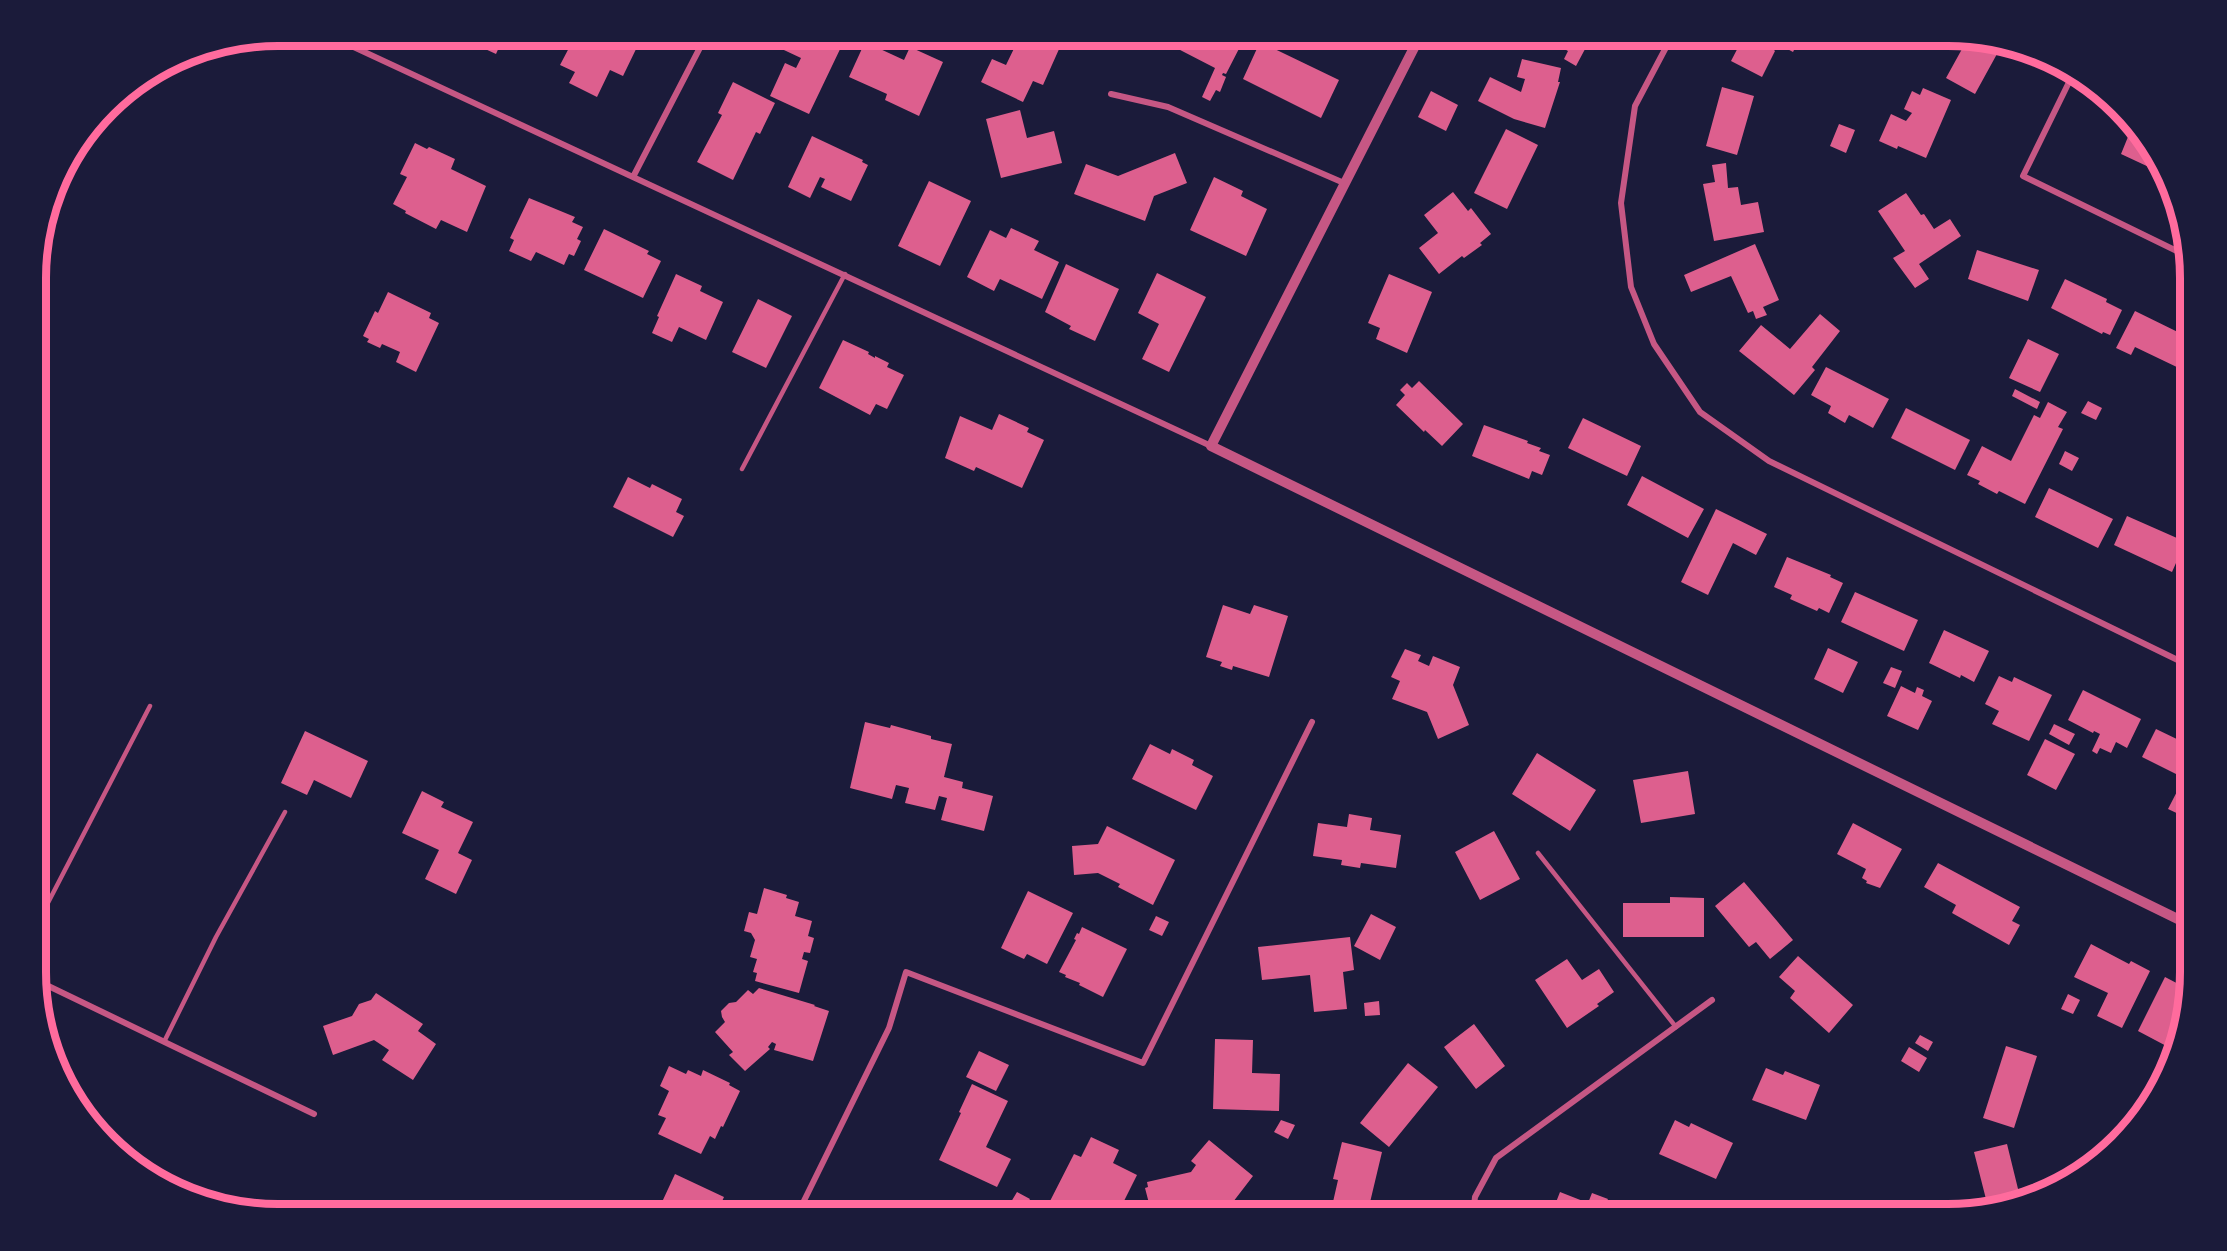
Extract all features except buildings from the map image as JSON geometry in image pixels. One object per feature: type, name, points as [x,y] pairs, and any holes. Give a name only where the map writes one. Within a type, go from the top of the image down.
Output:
[{"type":"street","points":[[351,46],[1211,446],[2180,920]]},
{"type":"street","points":[[633,177],[701,46]]},
{"type":"street","points":[[1211,446],[1415,46]]},
{"type":"street","points":[[1667,46],[1635,106],[1621,203],[1631,287],[1654,344],[1700,412],[1769,461],[2180,661]]},
{"type":"street","points":[[2070,81],[2023,176],[2179,252]]},
{"type":"street","points":[[1111,94],[1168,107],[1344,183]]},
{"type":"street","points":[[802,1204],[889,1028],[906,972],[1143,1063],[1312,722]]},
{"type":"street","points":[[47,985],[314,1114]]},
{"type":"street","points":[[1474,1204],[1475,1197],[1496,1158],[1712,1000]]},
{"type":"lane","points":[[742,469],[845,274]]},
{"type":"lane","points":[[46,907],[150,706]]},
{"type":"lane","points":[[164,1042],[216,937],[285,812]]},
{"type":"lane","points":[[1538,853],[1676,1027]]}]
